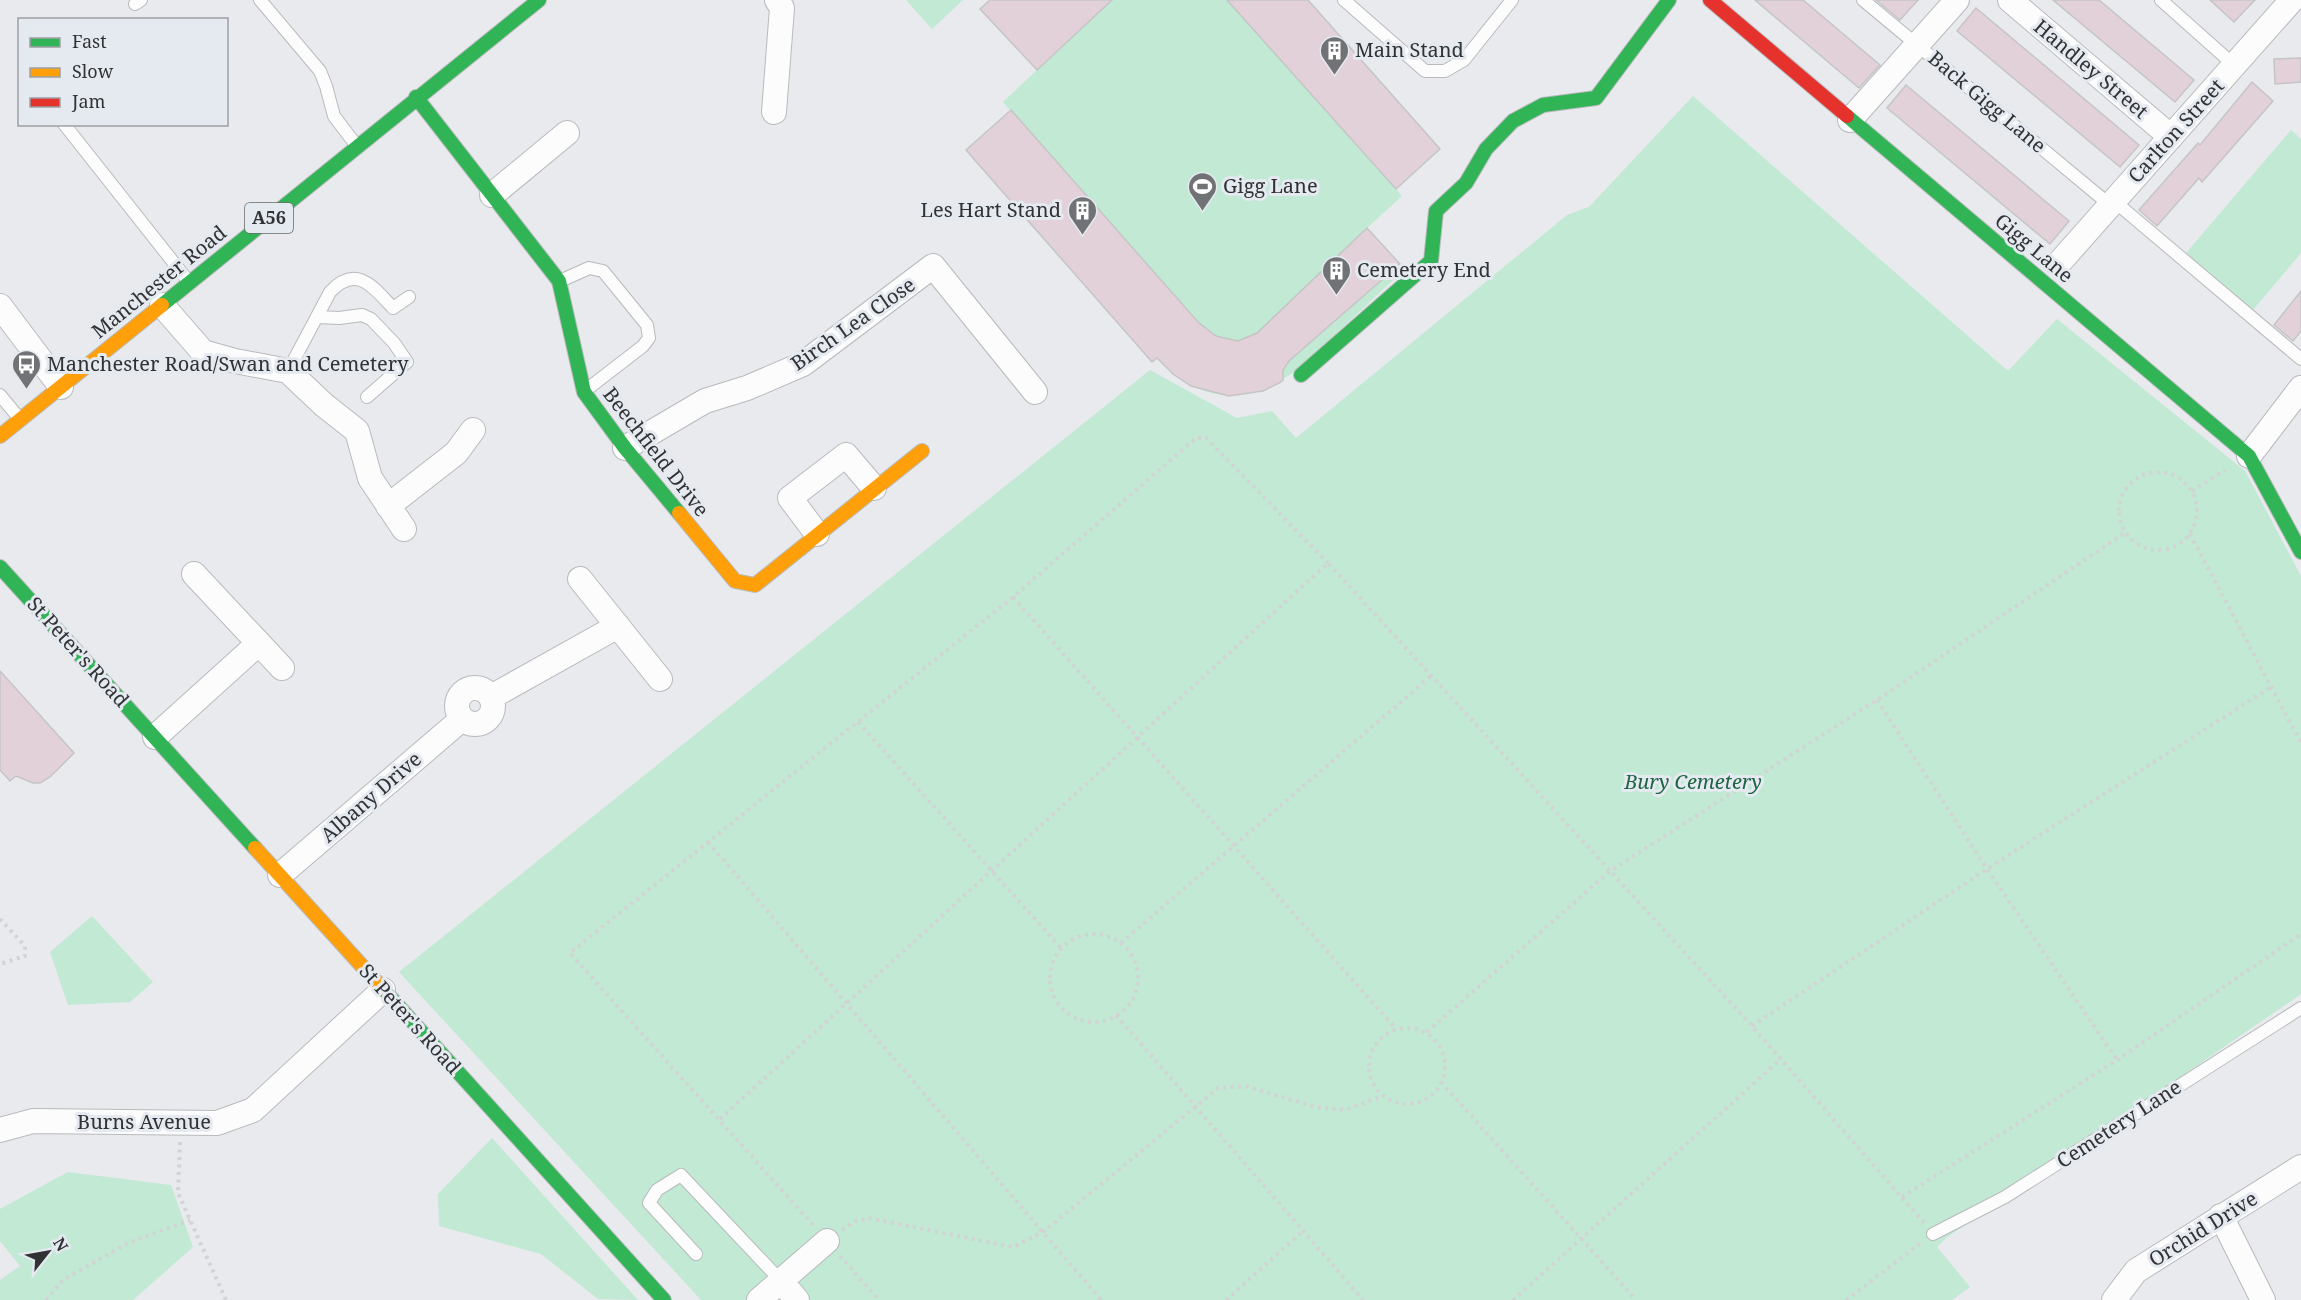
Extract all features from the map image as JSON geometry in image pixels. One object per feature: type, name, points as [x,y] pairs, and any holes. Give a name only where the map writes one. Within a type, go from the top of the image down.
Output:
[{"type":"main road","name":"Manchester Road","points":[[0,436],[416,97],[539,0]]},
{"type":"main road","points":[[1301,375],[1431,261],[1436,211],[1466,183],[1486,149],[1513,121],[1543,105],[1596,98],[1669,0]]},
{"type":"main road","name":"Gigg Lane","points":[[1710,0],[2248,456],[2301,552]]},
{"type":"main road","name":"Beechfield Drive","points":[[416,97],[559,281],[584,392],[625,448],[735,581],[755,585],[817,534]]},
{"type":"main road","points":[[817,534],[922,451]]},
{"type":"main road","name":"St Peter's Road","points":[[0,567],[664,1300]]},
{"type":"street","points":[[774,112],[782,8],[777,0]]},
{"type":"street","points":[[1850,120],[1957,0]]},
{"type":"street","name":"Handley Street","points":[[2010,0],[2171,137]]},
{"type":"street","name":"Carlton Street","points":[[2059,263],[2292,0]]},
{"type":"street","points":[[492,195],[567,134]]},
{"type":"street","name":"Birch Lea Close","points":[[625,448],[705,401],[747,388],[803,364],[933,266],[1035,392]]},
{"type":"street","points":[[162,305],[203,352],[235,361],[288,371],[324,405],[357,431],[370,478],[404,529]]},
{"type":"street","points":[[0,306],[61,387]]},
{"type":"street","points":[[2248,456],[2301,388]]},
{"type":"street","points":[[388,506],[456,453],[473,430]]},
{"type":"street","points":[[817,534],[790,498],[846,455],[874,488]]},
{"type":"street","points":[[194,574],[282,668]]},
{"type":"street","points":[[580,579],[660,679]]},
{"type":"street","name":"Albany Drive","points":[[280,876],[462,718],[474,725],[486,722],[493,712],[491,697],[618,626]]},
{"type":"street","points":[[155,737],[259,643]]},
{"type":"street","name":"Burns Avenue","points":[[0,1130],[33,1121],[217,1123],[253,1110],[383,990]]},
{"type":"street","name":"Orchid Drive","points":[[2114,1300],[2136,1271],[2301,1167]]},
{"type":"street","points":[[2221,1216],[2263,1300]]},
{"type":"street","points":[[759,1300],[827,1241]]},
{"type":"street","points":[[780,1281],[797,1300]]},
{"type":"lane","points":[[260,0],[320,71],[334,116],[357,146]]},
{"type":"lane","points":[[1344,0],[1425,71],[1445,70],[1464,60],[1512,0]]},
{"type":"lane","name":"Back Gigg Lane","points":[[1863,0],[2301,359]]},
{"type":"lane","points":[[2161,0],[2234,65]]},
{"type":"lane","points":[[66,126],[190,282]]},
{"type":"lane","points":[[559,281],[589,268],[603,271],[647,325],[649,338],[643,346],[584,392]]},
{"type":"lane","points":[[288,371],[330,292],[345,279],[362,281],[375,287],[393,308],[409,297]]},
{"type":"lane","points":[[318,317],[339,318],[362,315],[370,319],[394,343],[407,362],[367,397]]},
{"type":"lane","points":[[0,395],[19,419]]},
{"type":"lane","name":"Cemetery Lane","points":[[1933,1234],[2005,1197],[2301,1008]]},
{"type":"lane","points":[[696,1254],[649,1203],[657,1190],[681,1175],[780,1281]]},
{"type":"path","points":[[879,1300],[570,953],[1014,597],[1196,438],[1206,438],[1328,563],[1752,1026],[1933,1234],[1846,1300]]},
{"type":"path","points":[[2192,491],[2248,456]]},
{"type":"path","points":[[2156,471],[2169,473],[2181,479],[2192,491],[2197,504],[2197,517],[2190,534],[2180,544],[2157,550],[2143,547],[2132,540],[2126,532],[2120,520],[2119,506],[2123,493],[2131,482],[2143,474],[2156,471]]},
{"type":"path","points":[[1427,1032],[1610,871],[1877,700],[2126,532]]},
{"type":"path","points":[[2190,534],[2301,743]]},
{"type":"path","points":[[720,1119],[1328,563]]},
{"type":"path","points":[[1014,597],[1396,1029]]},
{"type":"path","points":[[1120,943],[1431,676]]},
{"type":"path","points":[[1752,1026],[1987,870],[2271,687]]},
{"type":"path","points":[[1877,700],[1987,870],[2117,1060]]},
{"type":"path","points":[[858,722],[1061,948]]},
{"type":"path","points":[[708,842],[1101,1300]]},
{"type":"path","points":[[0,919],[25,946],[25,956],[0,964]]},
{"type":"path","points":[[1089,934],[1104,935],[1120,943],[1134,959],[1138,974],[1137,988],[1131,1002],[1108,1020],[1092,1022],[1077,1019],[1059,1005],[1053,995],[1050,980],[1054,957],[1061,948],[1074,939],[1089,934]]},
{"type":"path","points":[[1902,1197],[2117,1060],[2301,934]]},
{"type":"path","points":[[1116,1015],[1363,1300]]},
{"type":"path","points":[[1409,1027],[1427,1032],[1439,1044],[1446,1064],[1435,1093],[1420,1102],[1406,1105],[1382,1096],[1371,1080],[1368,1070],[1369,1056],[1376,1042],[1386,1033],[1396,1029],[1409,1027]]},
{"type":"path","points":[[1513,1300],[1781,1059]]},
{"type":"path","points":[[1441,1082],[1636,1300]]},
{"type":"path","points":[[827,1241],[855,1221],[869,1218],[1013,1247],[1043,1232],[1218,1088],[1245,1086],[1316,1107],[1345,1110],[1382,1096]]},
{"type":"path","points":[[181,1123],[178,1193],[226,1300]]},
{"type":"path","points":[[46,1300],[63,1280],[128,1243],[190,1220]]},
{"type":"path","points":[[1226,1300],[1303,1231]]},
{"type":"green space","points":[[906,0],[963,0],[932,29]]},
{"type":"green space","name":"Gigg Lane","points":[[990,0],[1308,0],[1440,149],[1396,189],[1402,196],[1367,228],[1405,269],[1296,371],[1263,391],[1229,396],[1211,393],[1191,386],[1157,358],[1152,362],[966,150],[1011,111],[1003,102],[1037,70],[980,9]]},
{"type":"green space","name":"Bury Cemetery","points":[[1693,96],[2008,371],[2057,319],[2245,471],[2301,576],[2301,994],[1946,1238],[1937,1247],[1970,1287],[1952,1300],[701,1300],[399,972],[1150,370],[1237,418],[1272,411],[1296,438],[1567,215],[1589,207]]},
{"type":"green space","points":[[2291,130],[2301,139],[2301,253],[2253,310],[2186,253]]},
{"type":"green space","points":[[92,916],[153,982],[130,1002],[68,1005],[50,952]]},
{"type":"green space","points":[[492,1138],[638,1300],[598,1299],[541,1254],[439,1226],[438,1194]]},
{"type":"green space","points":[[68,1172],[171,1185],[193,1247],[133,1300],[0,1300],[0,1280],[20,1266],[0,1241],[0,1209]]},
{"type":"building","points":[[990,0],[1112,0],[1037,70],[980,9]]},
{"type":"building","name":"Main Stand","points":[[1227,0],[1308,0],[1440,149],[1396,189]]},
{"type":"building","points":[[1755,0],[1803,0],[1880,65],[1859,88]]},
{"type":"building","points":[[1876,0],[1918,0],[1900,20]]},
{"type":"building","points":[[2053,0],[2099,0],[2194,80],[2175,102]]},
{"type":"building","points":[[2210,0],[2255,0],[2234,22]]},
{"type":"building","points":[[1976,8],[2139,145],[2120,167],[1957,31]]},
{"type":"building","points":[[2301,58],[2301,82],[2275,84],[2274,59]]},
{"type":"building","points":[[2252,82],[2273,101],[2202,182],[2199,178],[2157,226],[2139,210],[2198,143],[2200,145]]},
{"type":"building","points":[[1906,85],[2069,221],[2050,244],[1887,108]]},
{"type":"building","points":[[1011,110],[1198,322],[1216,336],[1238,341],[1257,333],[1367,228],[1400,264],[1289,361],[1283,370],[1283,380],[1279,383],[1263,391],[1229,396],[1191,386],[1173,374],[1157,358],[1152,362],[966,150]]},
{"type":"building","points":[[2301,291],[2301,331],[2293,341],[2274,325]]},
{"type":"building","points":[[0,671],[74,753],[50,777],[40,783],[33,783],[16,776],[10,781],[0,770]]},
{"type":"traffic: fast","points":[[162,305],[539,0]]},
{"type":"traffic: fast","points":[[1301,375],[1431,261],[1436,211],[1466,183],[1486,149],[1513,121],[1543,105],[1596,98],[1669,0]]},
{"type":"traffic: fast","points":[[416,97],[559,281],[584,392],[625,448],[679,513]]},
{"type":"traffic: fast","points":[[1847,116],[2249,456],[2301,552]]},
{"type":"traffic: fast","points":[[0,567],[255,848]]},
{"type":"traffic: fast","points":[[382,988],[664,1300]]},
{"type":"traffic: slow","points":[[0,436],[162,305]]},
{"type":"traffic: slow","points":[[679,513],[735,581],[755,585],[922,451]]},
{"type":"traffic: slow","points":[[255,848],[382,988]]},
{"type":"traffic: jam","points":[[1710,0],[1847,116]]},
{"type":"place","name":"Main Stand","points":[[1334,76]]},
{"type":"place","name":"Gigg Lane","points":[[1202,212]]},
{"type":"place","name":"Les Hart Stand","points":[[1082,236]]},
{"type":"place","name":"Cemetery End","points":[[1336,296]]},
{"type":"place","name":"Manchester Road/Swan and Cemetery","points":[[26,390]]}]
